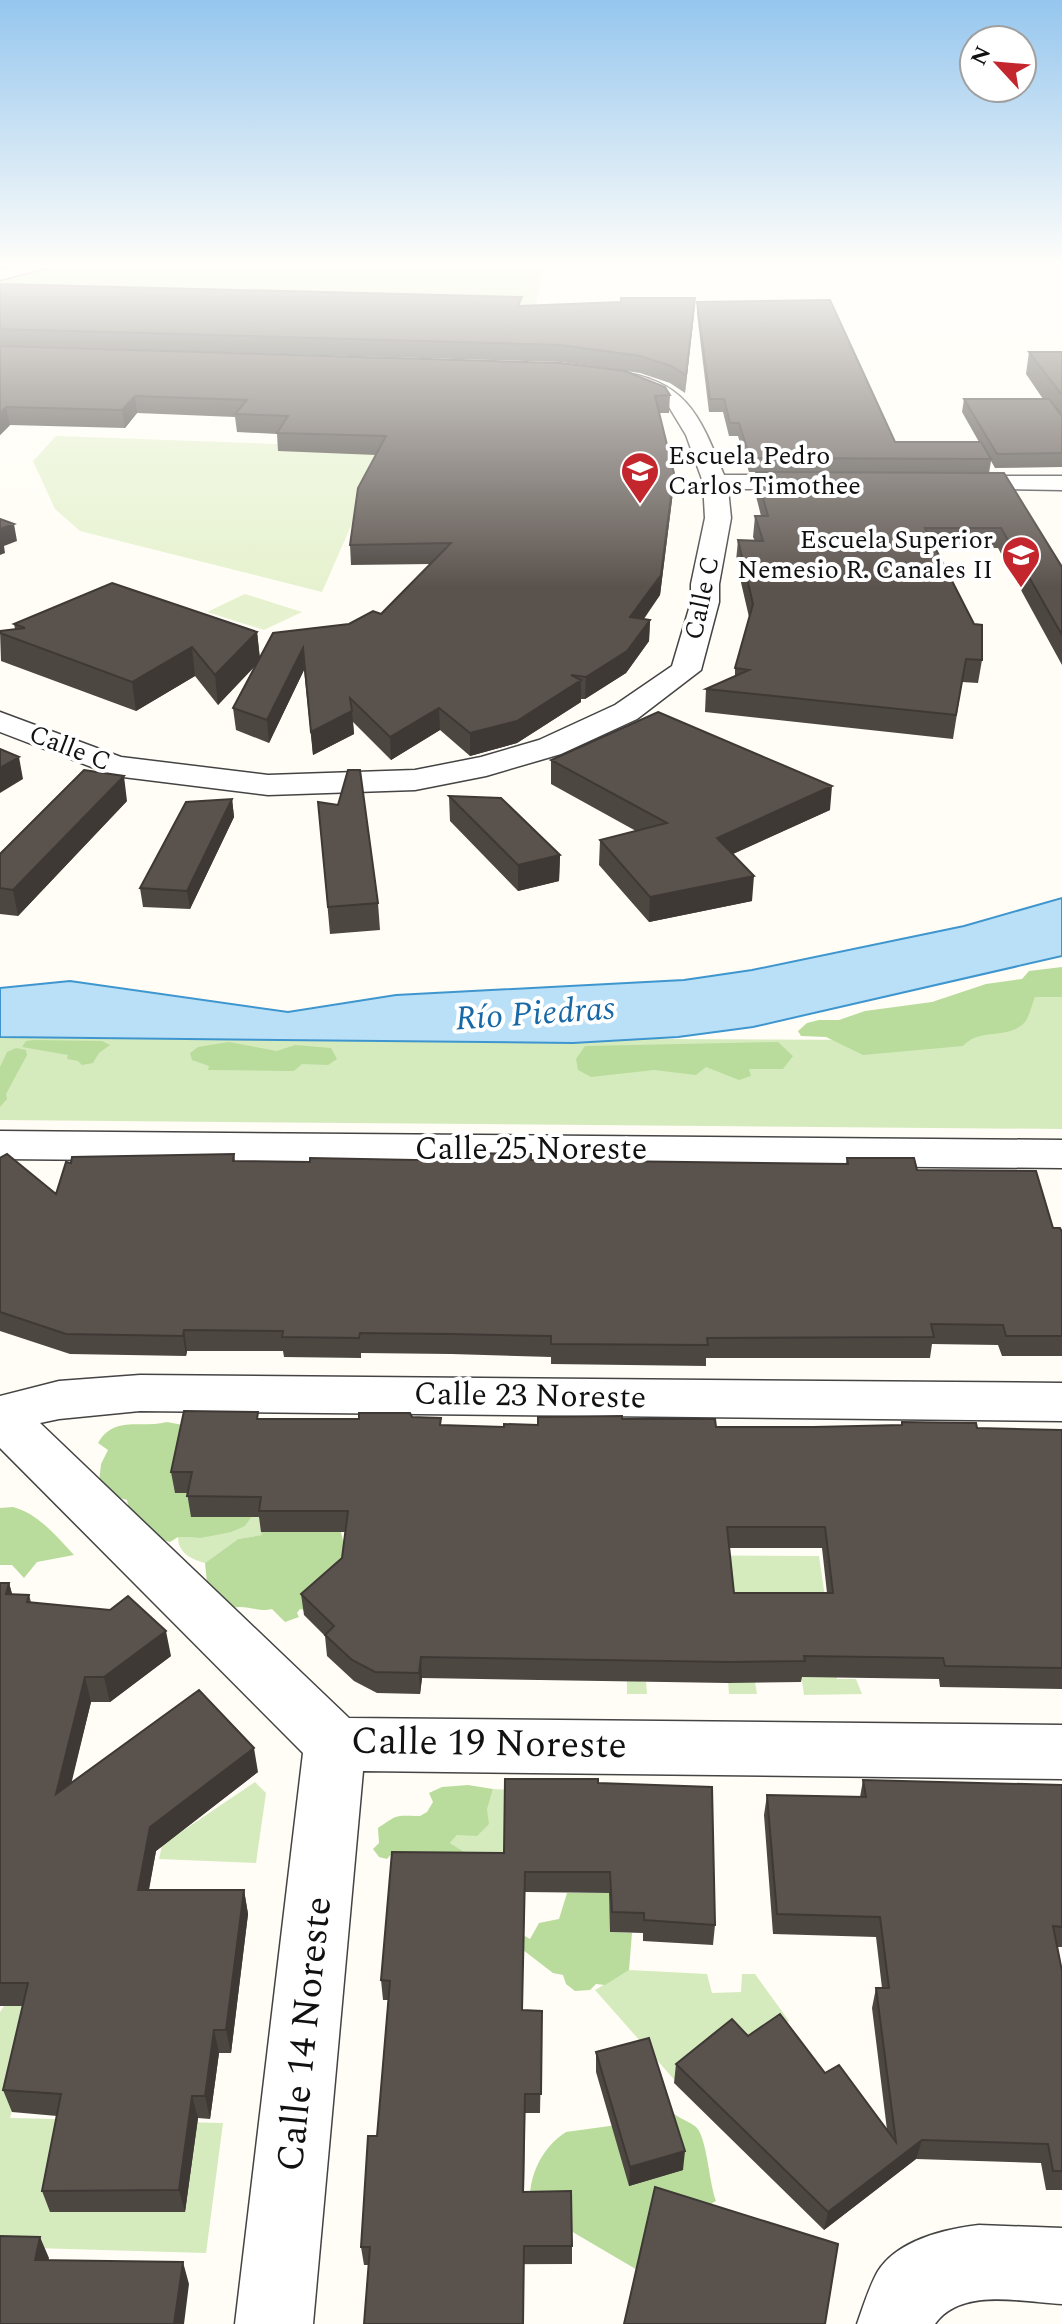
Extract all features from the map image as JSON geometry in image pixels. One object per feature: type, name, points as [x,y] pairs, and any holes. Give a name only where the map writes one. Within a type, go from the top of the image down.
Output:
[{"type":"street","name":"Calle C","points":[[0,721],[115,766],[268,785],[415,780],[486,766],[550,747],[626,712],[656,694],[686,670],[705,602],[705,584],[718,518],[715,482],[697,435],[674,398],[629,379],[588,374]]},
{"type":"street","points":[[715,482],[836,482]]},
{"type":"street","points":[[928,483],[1062,483]]},
{"type":"street","name":"Calle 25 Noreste","points":[[0,1145],[1062,1154]]},
{"type":"street","name":"Calle 23 Noreste","points":[[0,1415],[59,1400],[140,1393],[1062,1402]]},
{"type":"street","name":"Calle 19 Noreste","points":[[0,1415],[335,1744],[1062,1752]]},
{"type":"street","name":"Calle 14 Noreste","points":[[274,2324],[335,1744]]},
{"type":"street","points":[[896,2324],[907,2296],[927,2276],[960,2264],[1062,2266]]},
{"type":"green space","points":[[56,436],[361,447],[382,455],[322,592],[80,531],[55,509],[33,461]]},
{"type":"green space","points":[[245,594],[302,612],[264,630],[207,612]]},
{"type":"green space","points":[[1062,967],[1062,997],[1035,997],[1022,1025],[1007,1032],[976,1037],[963,1046],[863,1055],[826,1037],[801,1036],[798,1031],[807,1023],[819,1020],[839,1020],[865,1011],[932,1002],[986,984],[1022,979],[1029,971]]},
{"type":"green space","points":[[1035,997],[1062,997],[1062,1129],[0,1120],[0,1036],[886,1040]]},
{"type":"green space","points":[[26,1041],[102,1041],[110,1045],[99,1053],[93,1063],[82,1065],[67,1059],[68,1055],[22,1047]]},
{"type":"green space","points":[[229,1042],[277,1051],[295,1045],[331,1048],[337,1059],[328,1065],[302,1064],[294,1071],[208,1070],[209,1066],[192,1060],[190,1053],[198,1047]]},
{"type":"green space","points":[[778,1042],[793,1056],[783,1069],[749,1069],[751,1076],[739,1080],[706,1067],[696,1075],[654,1070],[591,1077],[578,1070],[576,1059],[585,1046]]},
{"type":"green space","points":[[16,1048],[26,1050],[27,1055],[6,1094],[7,1099],[0,1107],[0,1067],[7,1052]]},
{"type":"green space","points":[[167,1422],[183,1425],[195,1493],[259,1506],[245,1526],[201,1538],[178,1537],[170,1542],[141,1527],[132,1515],[127,1500],[113,1496],[99,1483],[101,1464],[108,1450],[98,1443],[105,1434],[120,1426]]},
{"type":"green space","points":[[269,1486],[263,1535],[238,1539],[205,1563],[183,1551],[178,1537],[201,1538],[245,1526]]},
{"type":"green space","points":[[13,1507],[39,1520],[74,1555],[37,1562],[24,1578],[12,1565],[0,1565],[0,1508]]},
{"type":"green space","points":[[261,1532],[341,1532],[347,1557],[308,1611],[300,1609],[297,1613],[299,1617],[285,1622],[272,1609],[231,1608],[208,1592],[205,1563],[238,1539],[262,1535]]},
{"type":"green space","points":[[625,1555],[819,1556],[837,1679],[856,1679],[862,1694],[804,1695],[798,1653],[755,1682],[757,1694],[729,1694],[720,1574],[637,1592],[641,1682],[646,1682],[647,1694],[627,1694]]},
{"type":"green space","points":[[255,1782],[266,1793],[256,1863],[159,1859],[165,1832],[178,1834]]},
{"type":"green space","points":[[468,1785],[493,1789],[487,1810],[489,1824],[477,1836],[457,1835],[450,1843],[474,1858],[396,1860],[394,1851],[387,1859],[379,1857],[373,1849],[379,1843],[378,1828],[398,1816],[420,1816],[427,1812],[433,1802],[429,1793],[442,1787]]},
{"type":"green space","points":[[493,1789],[515,1790],[504,1862],[474,1858],[450,1843],[457,1835],[466,1835],[487,1810]]},
{"type":"green space","points":[[567,1893],[609,1893],[611,1932],[632,1933],[629,1970],[605,1985],[596,1984],[590,1990],[575,1991],[566,1984],[563,1975],[553,1973],[523,1950],[523,1935],[530,1939],[539,1923],[559,1919]]},
{"type":"green space","points":[[629,1970],[707,1974],[712,1993],[741,1992],[742,1974],[755,1974],[789,2021],[776,2034],[679,2085],[595,1990]]},
{"type":"green space","points":[[8,2000],[43,2001],[10,2118],[223,2123],[206,2253],[0,2247],[0,2012]]},
{"type":"green space","points":[[674,2114],[700,2132],[716,2201],[702,2209],[639,2271],[571,2231],[530,2198],[540,2160],[566,2132],[661,2119]]},
{"type":"water","name":"Río Piedras","points":[[1062,898],[1062,956],[753,1027],[678,1037],[573,1043],[0,1037],[0,988],[70,981],[288,1012],[396,995],[684,980],[752,970],[964,926]]},
{"type":"building","points":[[0,371],[626,371],[665,387],[670,395],[655,396],[674,473],[661,575],[630,617],[650,620],[627,651],[586,677],[571,675],[581,680],[517,721],[470,733],[439,708],[390,737],[350,698],[352,711],[311,732],[303,648],[267,720],[233,708],[273,633],[349,624],[373,611],[381,614],[451,543],[350,545],[358,488],[386,436],[277,433],[288,416],[235,414],[247,400],[135,396],[122,410],[6,407],[0,414]]},
{"type":"building","points":[[706,371],[863,371],[895,442],[981,442],[991,459],[750,458],[739,423],[730,423],[724,399],[710,399]]},
{"type":"building","points":[[1044,371],[1062,371],[1062,395]]},
{"type":"building","points":[[964,399],[1049,399],[1062,416],[1062,453],[997,454]]},
{"type":"building","points":[[756,472],[1004,473],[1062,567],[1062,635],[1001,528],[925,528],[974,624],[982,625],[982,660],[966,659],[956,715],[706,689],[749,670],[735,668],[753,604],[738,540],[763,541],[755,516],[768,516]]},
{"type":"building","points":[[0,519],[14,524],[0,529]]},
{"type":"building","points":[[112,583],[257,632],[215,675],[192,647],[132,682],[0,633],[25,628],[14,624]]},
{"type":"building","points":[[658,712],[832,786],[717,838],[754,876],[650,897],[600,840],[667,823],[551,760]]},
{"type":"building","points":[[0,749],[19,757],[0,768]]},
{"type":"building","points":[[84,770],[124,776],[13,890],[0,888],[0,854]]},
{"type":"building","points":[[348,770],[360,770],[378,903],[328,907],[318,802],[338,805]]},
{"type":"building","points":[[449,796],[501,798],[560,855],[518,865]]},
{"type":"building","points":[[232,799],[187,891],[140,888],[186,802]]},
{"type":"building","points":[[469,1153],[531,1154],[531,1160],[848,1164],[847,1158],[914,1158],[917,1170],[1036,1171],[1053,1228],[1060,1228],[1062,1232],[1062,1336],[1006,1336],[1003,1325],[931,1324],[934,1337],[707,1338],[708,1345],[551,1344],[551,1336],[450,1334],[360,1333],[359,1338],[282,1337],[283,1331],[184,1330],[183,1336],[66,1334],[0,1312],[0,1158],[7,1154],[56,1194],[66,1162],[71,1163],[72,1157],[234,1154],[233,1161],[310,1162],[310,1158],[469,1161]]},
{"type":"building","points":[[184,1411],[258,1412],[257,1419],[359,1419],[359,1413],[410,1413],[412,1417],[441,1418],[440,1425],[504,1427],[504,1424],[538,1425],[538,1417],[622,1416],[622,1419],[715,1419],[716,1427],[902,1425],[902,1422],[976,1423],[977,1428],[1062,1430],[1062,1668],[945,1666],[943,1658],[804,1656],[805,1661],[730,1662],[421,1657],[419,1673],[375,1672],[352,1660],[325,1635],[334,1626],[301,1594],[342,1558],[348,1511],[259,1511],[261,1497],[187,1496],[192,1472],[171,1472]],"holes":[[[727,1527],[825,1527],[833,1593],[734,1593]]]},
{"type":"building","points":[[0,1583],[9,1583],[6,1594],[29,1595],[27,1602],[110,1610],[128,1596],[166,1631],[104,1677],[85,1677],[56,1794],[199,1690],[254,1748],[150,1827],[138,1890],[244,1890],[226,2030],[214,2030],[205,2096],[192,2096],[179,2190],[42,2191],[61,2094],[3,2090],[28,1983],[0,1983]]},
{"type":"building","points":[[505,1779],[598,1779],[598,1783],[712,1787],[715,1925],[644,1920],[644,1913],[612,1912],[610,1872],[525,1872],[522,2010],[542,2011],[541,2094],[525,2094],[523,2192],[571,2191],[572,2246],[524,2246],[523,2324],[364,2324],[370,2247],[361,2247],[368,2136],[377,2136],[390,1981],[381,1980],[392,1852],[504,1853]]},
{"type":"building","points":[[863,1780],[1062,1785],[1062,1927],[1053,1926],[1062,1971],[1062,2171],[1053,2171],[1048,2144],[922,2140],[828,2212],[676,2064],[732,2019],[748,2036],[780,2014],[825,2073],[839,2065],[896,2142],[876,1988],[889,1988],[880,1917],[777,1914],[767,1795],[866,1797]]},
{"type":"building","points":[[649,2038],[685,2151],[630,2167],[596,2052]]},
{"type":"building","points":[[655,2187],[838,2244],[825,2324],[624,2324]]},
{"type":"building","points":[[0,2236],[40,2237],[35,2260],[183,2262],[174,2324],[0,2324]]},
{"type":"place","name":"Escuela Pedro Carlos Timothee","points":[[640,505]]},
{"type":"place","name":"Escuela Superior Nemesio R. Canales II","points":[[1021,589]]}]
